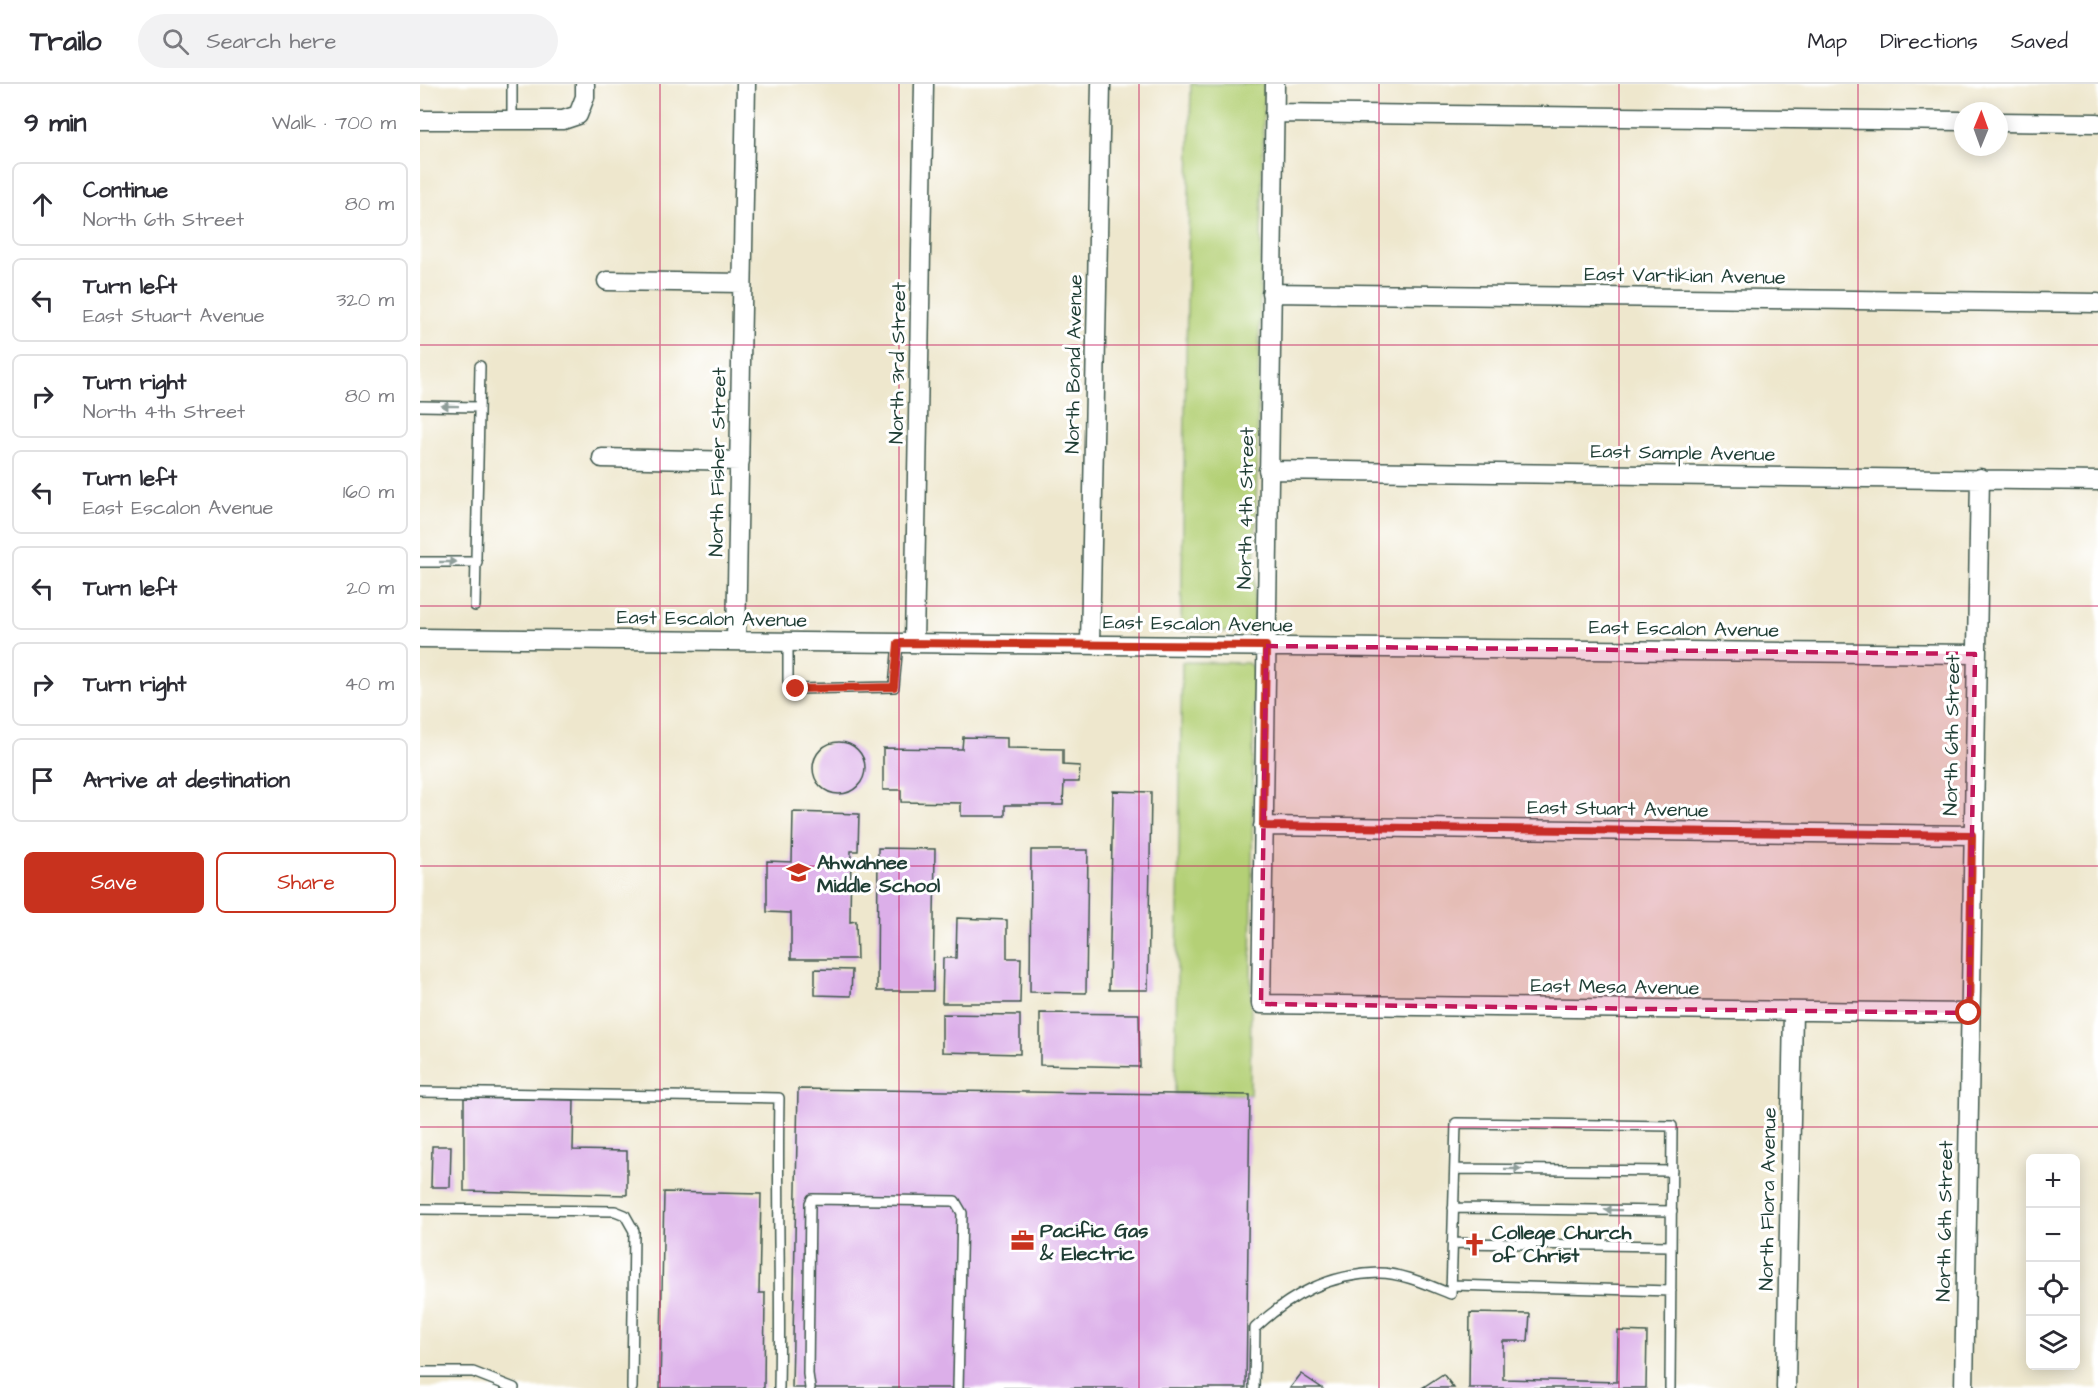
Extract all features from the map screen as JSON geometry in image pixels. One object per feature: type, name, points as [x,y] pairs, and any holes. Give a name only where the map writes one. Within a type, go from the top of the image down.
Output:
[{"type":"street","points":[[420,120],[563,120],[578,115],[585,97],[585,84]]},
{"type":"street","name":"North Fisher Street","points":[[736,641],[746,84]]},
{"type":"street","name":"North 3rd Street","points":[[906,643],[924,84]]},
{"type":"street","name":"North Bond Avenue","points":[[1090,645],[1101,84]]},
{"type":"street","name":"North 4th Street","points":[[1261,1004],[1275,84]]},
{"type":"street","points":[[1274,112],[1954,121]]},
{"type":"street","points":[[2008,122],[2098,123]]},
{"type":"street","points":[[607,281],[742,283]]},
{"type":"street","name":"East Vartikian Avenue","points":[[1271,293],[2098,303]]},
{"type":"street","points":[[602,458],[740,461]]},
{"type":"street","name":"East Sample Avenue","points":[[1268,470],[2098,481]]},
{"type":"street","name":"North 6th Street","points":[[1964,1388],[1975,654],[1980,478]]},
{"type":"street","name":"East Escalon Avenue","points":[[420,638],[1975,654]]},
{"type":"street","name":"East Stuart Avenue","points":[[1263,826],[1972,835]]},
{"type":"street","name":"East Mesa Avenue","points":[[1261,1004],[1969,1013]]},
{"type":"street","name":"North Flora Avenue","points":[[1786,1388],[1793,1011]]},
{"type":"lane","points":[[512,84],[512,120]]},
{"type":"lane","points":[[475,606],[480,366]]},
{"type":"lane","points":[[420,406],[479,407]]},
{"type":"lane","points":[[420,562],[477,562]]},
{"type":"lane","points":[[788,641],[788,681],[796,689],[888,689],[894,687],[906,643]]},
{"type":"lane","points":[[420,1092],[779,1098],[777,1179],[781,1272],[779,1388]]},
{"type":"lane","points":[[1254,1388],[1255,1328],[1280,1305],[1321,1282],[1381,1273],[1421,1283],[1451,1294],[1456,1123],[1672,1126],[1670,1388]]},
{"type":"lane","points":[[1455,1169],[1672,1171]]},
{"type":"lane","points":[[810,1388],[808,1374],[810,1203],[812,1199],[955,1202],[959,1204],[962,1213],[958,1388]]},
{"type":"lane","points":[[1454,1208],[1672,1211]]},
{"type":"lane","points":[[420,1209],[610,1211],[625,1215],[634,1231],[632,1388]]},
{"type":"lane","points":[[1452,1244],[1671,1246]]},
{"type":"lane","points":[[1451,1285],[1671,1290]]},
{"type":"lane","points":[[420,1372],[473,1372],[491,1384],[514,1388]]},
{"type":"highlighted area","points":[[1266,646],[1975,654],[1969,1013],[1261,1004]]},
{"type":"green space","points":[[1191,84],[1264,84],[1254,626],[1248,632],[1181,631]]},
{"type":"green space","points":[[1182,662],[1248,663],[1254,669],[1250,1095],[1175,1093]]},
{"type":"building","points":[[963,737],[1007,738],[1007,748],[1063,749],[1063,765],[1080,766],[1079,782],[1064,782],[1063,805],[1005,805],[1005,816],[961,816],[961,803],[901,802],[901,790],[883,790],[883,748],[962,749]]},
{"type":"building","points":[[834,742],[844,742],[858,749],[865,768],[858,787],[844,794],[834,794],[824,790],[817,783],[813,773],[813,763],[817,753],[824,746]]},
{"type":"building","points":[[1113,791],[1151,792],[1148,990],[1109,990]]},
{"type":"building","points":[[793,812],[859,814],[858,851],[851,851],[850,922],[856,921],[857,959],[791,959],[791,913],[767,912],[767,861],[792,862]]},
{"type":"building","points":[[878,848],[935,849],[933,991],[877,991]]},
{"type":"building","points":[[1031,850],[1088,850],[1086,993],[1030,992]]},
{"type":"building","points":[[957,918],[1007,920],[1007,958],[1021,958],[1020,1003],[942,1003],[943,958],[956,958]]},
{"type":"building","points":[[815,969],[852,970],[851,996],[815,995]]},
{"type":"building","points":[[1040,1013],[1139,1014],[1140,1067],[1040,1065]]},
{"type":"building","points":[[942,1014],[1020,1015],[1020,1054],[942,1052]]},
{"type":"building","name":"Pacific Gas & Electric","points":[[798,1089],[1250,1095],[1246,1388],[792,1388]]},
{"type":"building","points":[[464,1098],[574,1100],[573,1150],[627,1151],[627,1195],[464,1191]]},
{"type":"building","points":[[432,1146],[451,1146],[450,1187],[431,1187]]},
{"type":"building","points":[[664,1192],[761,1194],[759,1293],[765,1293],[764,1388],[660,1388]]},
{"type":"building","points":[[1470,1313],[1530,1314],[1528,1341],[1503,1341],[1503,1379],[1617,1382],[1618,1331],[1647,1332],[1646,1388],[1469,1388]]},
{"type":"building","points":[[1301,1374],[1322,1388],[1290,1388]]},
{"type":"building","points":[[1443,1374],[1454,1388],[1422,1388]]},
{"type":"place","name":"Ahwahnee Middle School","points":[[799,873]]},
{"type":"place","name":"Pacific Gas & Electric","points":[[1022,1241]]},
{"type":"place","name":"College Church of Christ","points":[[1474,1244]]},
{"type":"route","points":[[796,689],[888,689],[894,687],[897,680],[898,643],[1266,646],[1263,826],[1972,835],[1969,1013]]}]
